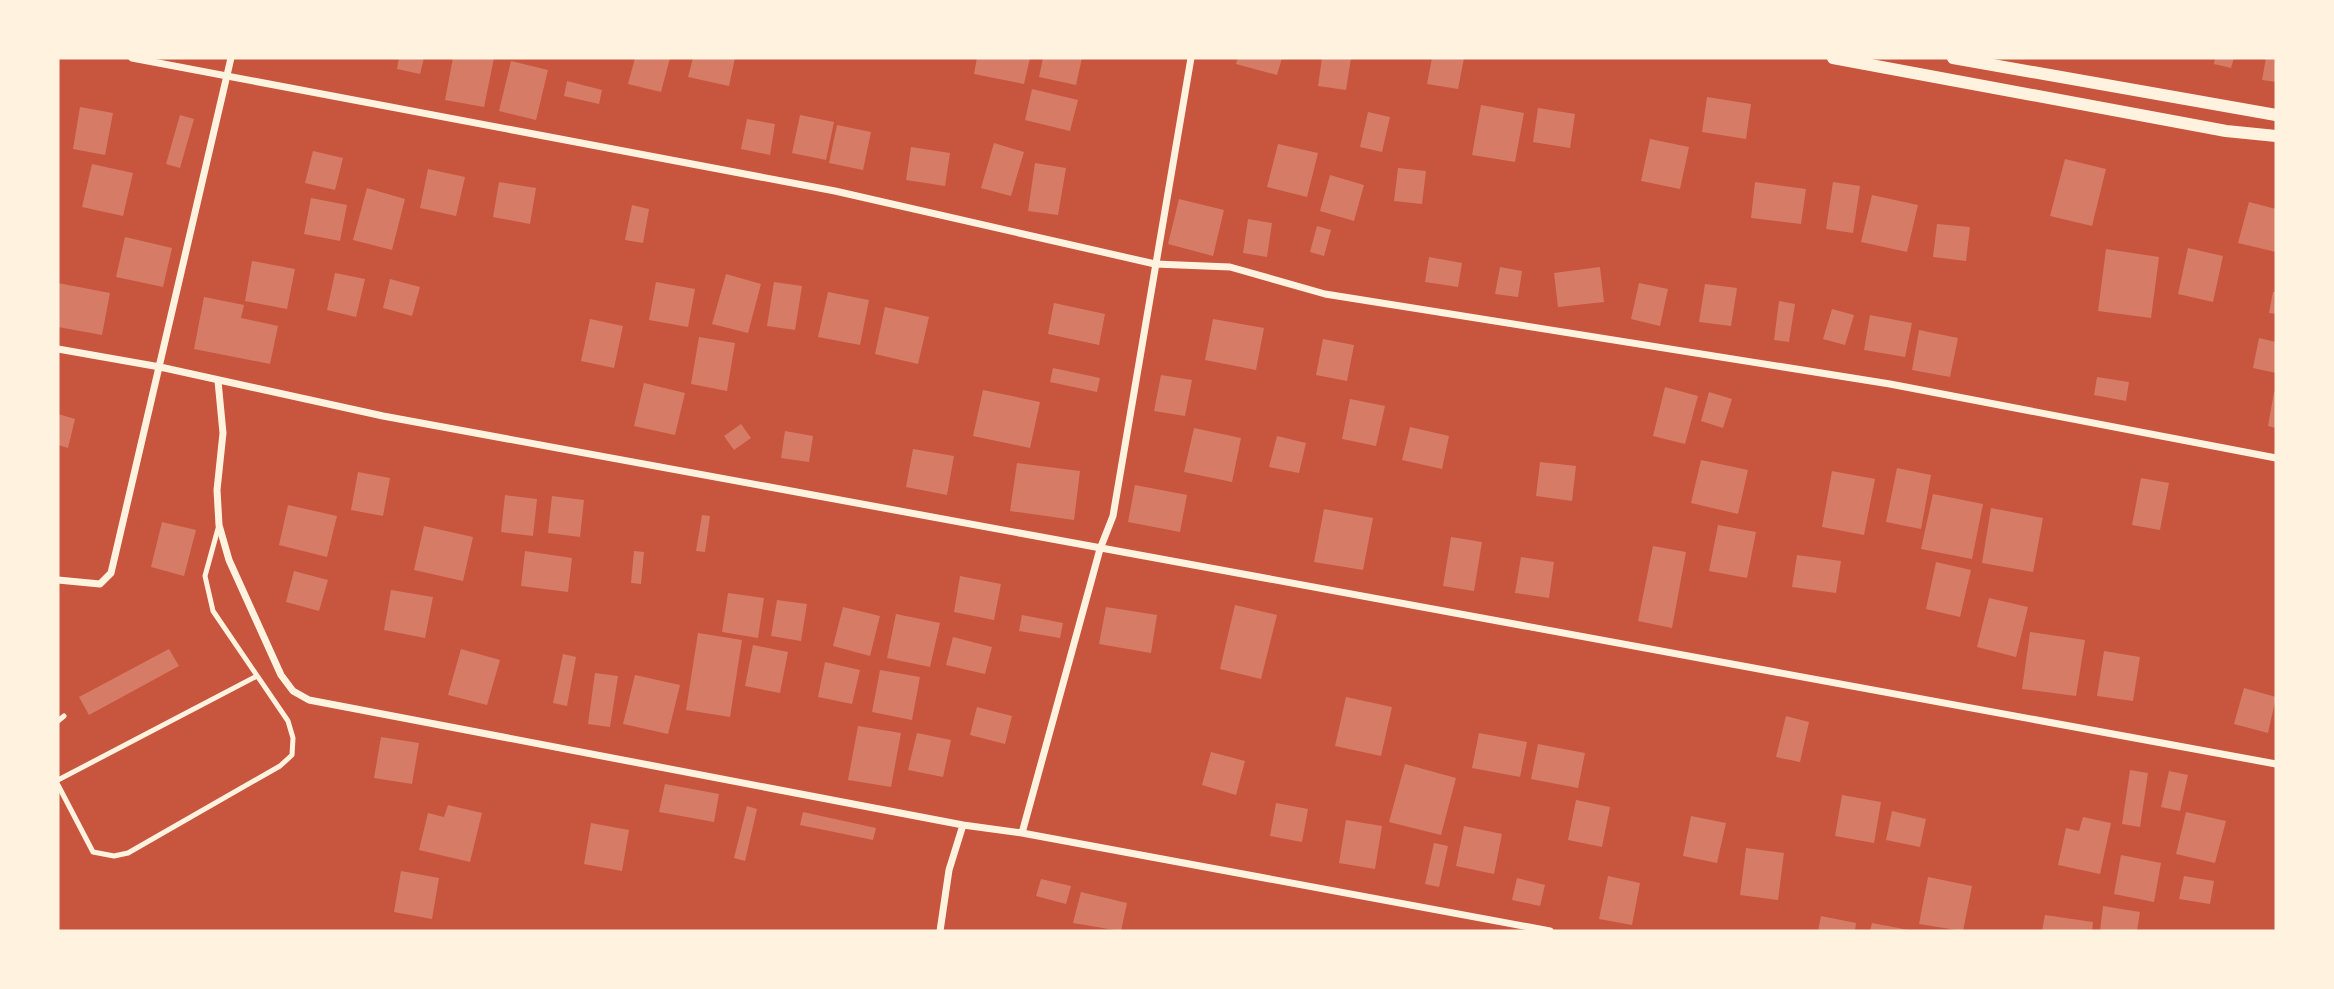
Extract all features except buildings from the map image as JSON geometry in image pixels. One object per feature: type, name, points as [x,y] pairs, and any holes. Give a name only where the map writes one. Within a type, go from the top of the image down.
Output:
[{"type":"street","points":[[132,58],[835,191],[1155,264],[1230,267],[1325,295],[1890,384],[2276,458]]},
{"type":"street","points":[[58,580],[100,584],[111,573],[231,58]]},
{"type":"street","points":[[1022,833],[1100,549],[1113,516],[1191,58]]},
{"type":"street","points":[[1833,58],[2226,131],[2276,136]]},
{"type":"street","points":[[1953,58],[2276,115]]},
{"type":"street","points":[[58,349],[160,367],[383,416],[2276,764]]},
{"type":"street","points":[[218,381],[223,433],[217,491],[219,525],[229,560],[281,676],[293,691],[309,700],[963,825],[1022,833],[1550,931]]},
{"type":"street","points":[[940,931],[949,870],[963,825]]},
{"type":"lane","points":[[219,525],[205,576],[213,611],[288,721],[293,738],[292,755],[280,766],[128,853],[114,856],[93,852],[58,783],[257,676]]},
{"type":"lane","points":[[58,721],[64,716]]}]
